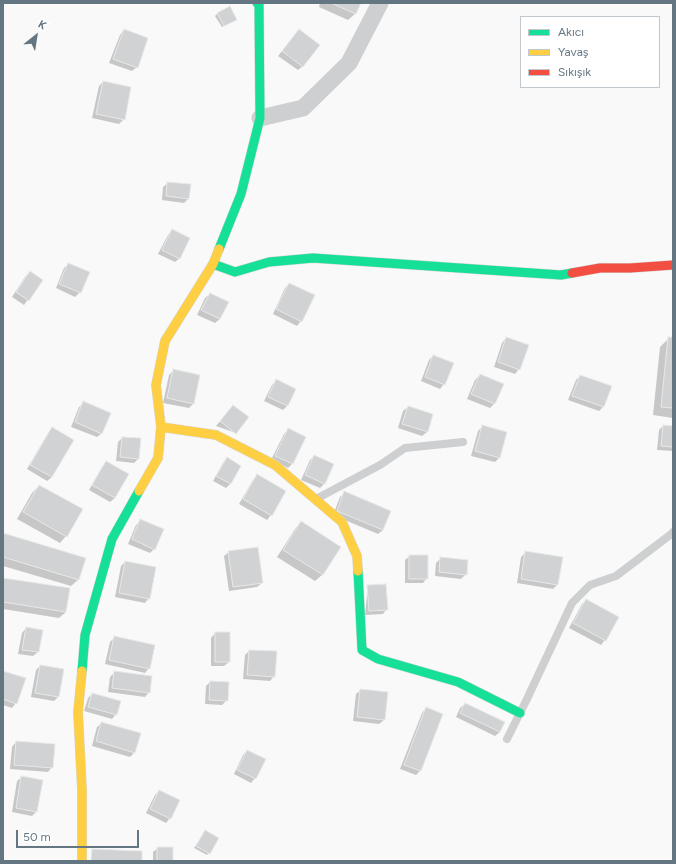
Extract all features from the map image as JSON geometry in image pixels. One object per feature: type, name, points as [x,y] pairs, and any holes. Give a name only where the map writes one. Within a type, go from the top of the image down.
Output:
[{"type":"street","points":[[82,861],[82,790],[78,712],[85,635],[112,539],[158,458],[161,427],[156,385],[165,340],[213,264],[241,194],[260,118],[259,6],[257,3]]},
{"type":"street","points":[[260,118],[303,108],[349,62],[380,3]]},
{"type":"street","points":[[213,264],[235,272],[268,262],[313,258],[561,275],[600,268],[630,268],[673,265]]},
{"type":"street","points":[[161,427],[216,435],[275,465],[342,522],[357,556],[362,650],[378,659],[458,682],[520,713]]},
{"type":"lane","points":[[316,499],[380,465],[405,448],[463,442]]},
{"type":"lane","points":[[507,739],[572,603],[590,584],[616,576],[673,532]]},
{"type":"building","points":[[331,3],[361,3],[356,14]]},
{"type":"building","points":[[230,6],[237,20],[224,26],[217,13]]},
{"type":"building","points":[[124,29],[148,38],[138,68],[113,59]]},
{"type":"building","points":[[299,29],[320,45],[303,67],[282,51]]},
{"type":"building","points":[[103,81],[131,87],[125,120],[96,114]]},
{"type":"building","points":[[167,182],[191,184],[189,199],[166,196]]},
{"type":"building","points":[[172,229],[190,238],[180,259],[162,250]]},
{"type":"building","points":[[68,263],[90,272],[81,293],[59,284]]},
{"type":"building","points":[[30,271],[43,280],[29,301],[16,292]]},
{"type":"building","points":[[289,283],[315,295],[302,322],[276,309]]},
{"type":"building","points":[[210,293],[229,302],[220,319],[201,310]]},
{"type":"building","points":[[506,337],[529,345],[520,370],[498,362]]},
{"type":"building","points":[[668,337],[673,337],[673,408],[661,407]]},
{"type":"building","points":[[433,355],[454,363],[445,385],[425,377]]},
{"type":"building","points":[[173,369],[200,375],[194,404],[167,398]]},
{"type":"building","points":[[480,374],[504,384],[495,404],[471,394]]},
{"type":"building","points":[[580,375],[612,386],[604,407],[572,396]]},
{"type":"building","points":[[276,379],[296,389],[288,406],[268,397]]},
{"type":"building","points":[[83,401],[111,413],[102,434],[75,422]]},
{"type":"building","points":[[233,405],[249,417],[236,434],[220,421]]},
{"type":"building","points":[[408,406],[433,414],[428,432],[402,424]]},
{"type":"building","points":[[482,425],[507,432],[500,458],[475,451]]},
{"type":"building","points":[[663,425],[673,426],[673,447],[661,446]]},
{"type":"building","points":[[52,427],[74,440],[52,477],[30,465]]},
{"type":"building","points":[[288,428],[306,437],[293,464],[275,456]]},
{"type":"building","points":[[122,437],[141,438],[139,459],[120,457]]},
{"type":"building","points":[[314,455],[334,464],[325,484],[305,475]]},
{"type":"building","points":[[227,457],[241,466],[231,484],[216,476]]},
{"type":"building","points":[[106,461],[129,474],[115,498],[92,485]]},
{"type":"building","points":[[257,474],[286,491],[272,516],[243,499]]},
{"type":"building","points":[[39,485],[83,509],[67,537],[23,512]]},
{"type":"building","points":[[344,491],[391,511],[383,530],[337,511]]},
{"type":"building","points":[[140,519],[164,529],[155,550],[132,539]]},
{"type":"building","points":[[301,521],[341,547],[323,575],[283,550]]},
{"type":"building","points":[[3,533],[86,558],[79,580],[3,557]]},
{"type":"building","points":[[258,547],[263,583],[233,587],[228,551]]},
{"type":"building","points":[[525,551],[563,557],[558,585],[521,579]]},
{"type":"building","points":[[409,555],[428,555],[428,579],[409,579]]},
{"type":"building","points":[[440,557],[468,560],[467,575],[439,572]]},
{"type":"building","points":[[125,561],[156,567],[150,599],[119,593]]},
{"type":"building","points":[[3,578],[70,588],[66,612],[3,602]]},
{"type":"building","points":[[386,584],[388,610],[369,611],[367,585]]},
{"type":"building","points":[[586,599],[619,617],[606,641],[573,623]]},
{"type":"building","points":[[26,627],[43,630],[39,652],[22,650]]},
{"type":"building","points":[[215,632],[230,632],[230,662],[215,662]]},
{"type":"building","points":[[114,636],[155,645],[150,669],[109,660]]},
{"type":"building","points":[[249,650],[277,651],[275,677],[247,675]]},
{"type":"building","points":[[40,665],[64,669],[59,697],[35,693]]},
{"type":"building","points":[[3,671],[26,678],[17,704],[3,699]]},
{"type":"building","points":[[114,671],[152,676],[150,693],[112,688]]},
{"type":"building","points":[[210,681],[229,682],[228,701],[209,700]]},
{"type":"building","points":[[360,689],[388,692],[385,720],[357,717]]},
{"type":"building","points":[[92,693],[121,701],[117,715],[88,707]]},
{"type":"building","points":[[465,703],[505,722],[500,732],[460,713]]},
{"type":"building","points":[[426,707],[443,714],[421,771],[404,765]]},
{"type":"building","points":[[101,722],[141,733],[135,753],[96,741]]},
{"type":"building","points":[[16,741],[55,744],[53,768],[14,765]]},
{"type":"building","points":[[247,750],[266,759],[256,779],[237,770]]},
{"type":"building","points":[[21,776],[43,780],[37,812],[16,808]]},
{"type":"building","points":[[159,790],[180,800],[171,819],[150,809]]},
{"type":"building","points":[[205,830],[219,838],[210,854],[196,846]]},
{"type":"building","points":[[157,847],[173,847],[173,861],[157,861]]},
{"type":"building","points":[[92,849],[142,851],[142,861],[91,861]]},
{"type":"traffic: fast","points":[[219,249],[241,194],[260,118],[259,5],[257,3]]},
{"type":"traffic: fast","points":[[213,264],[235,272],[269,262],[313,258],[561,275],[572,273]]},
{"type":"traffic: fast","points":[[82,671],[85,635],[112,539],[139,491]]},
{"type":"traffic: fast","points":[[358,571],[362,650],[378,659],[458,682],[520,713]]},
{"type":"traffic: slow","points":[[139,491],[158,458],[161,427],[156,385],[165,341],[213,264],[219,249]]},
{"type":"traffic: slow","points":[[161,427],[216,435],[275,465],[342,522],[357,556],[358,571]]},
{"type":"traffic: slow","points":[[82,671],[78,712],[82,790],[82,861]]},
{"type":"traffic: jam","points":[[572,273],[600,268],[630,268],[673,265]]}]
